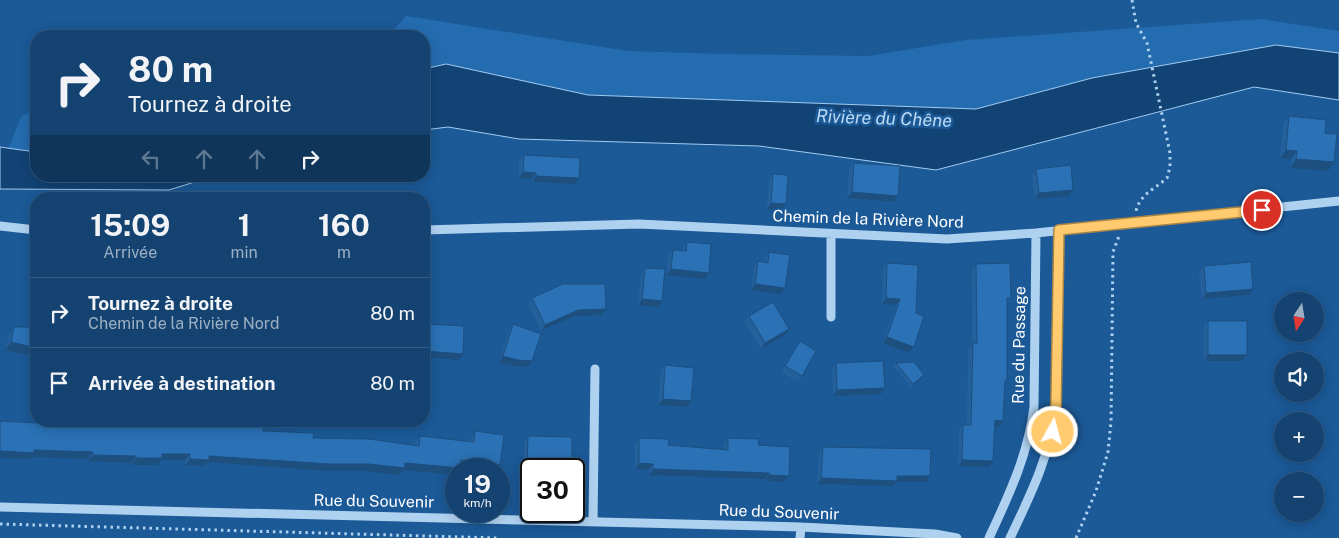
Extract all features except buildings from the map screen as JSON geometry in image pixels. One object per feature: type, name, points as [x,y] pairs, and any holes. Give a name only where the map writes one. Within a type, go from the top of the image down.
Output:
[{"type":"street","name":"Chemin de la Rivière Nord","points":[[430,230],[639,224],[946,239],[1036,233],[1339,201]]},
{"type":"street","points":[[0,226],[30,229]]},
{"type":"street","points":[[1010,538],[1042,470],[1053,432],[1056,406],[1059,230]]},
{"type":"street","name":"Rue du Passage","points":[[989,538],[1020,470],[1031,432],[1034,407],[1036,233]]},
{"type":"street","points":[[831,316],[832,234]]},
{"type":"street","points":[[593,522],[595,369]]},
{"type":"street","name":"Rue du Souvenir","points":[[0,508],[801,526],[935,534],[957,538]]},
{"type":"street","points":[[800,538],[801,526]]},
{"type":"street","points":[[830,538],[831,528]]},
{"type":"path","points":[[1132,0],[1136,23],[1147,43],[1170,153],[1170,167],[1167,178],[1138,202],[1134,219]]},
{"type":"path","points":[[1076,538],[1096,491],[1108,452],[1111,422],[1113,252],[1117,240]]},
{"type":"path","points":[[0,524],[497,538]]},
{"type":"shaded area","points":[[406,16],[628,51],[868,56],[966,40],[1261,19],[1339,31],[1339,53],[1276,45],[1092,78],[976,109],[588,95],[446,64],[430,68],[430,30],[394,30]]},
{"type":"shaded area","points":[[30,111],[30,151],[8,149],[21,117]]},
{"type":"water","name":"Rivière du Chêne","points":[[1276,45],[1339,53],[1339,100],[1254,87],[936,170],[759,146],[519,139],[448,127],[430,129],[430,68],[446,64],[588,95],[976,109],[1092,78]]},
{"type":"water","points":[[0,147],[30,151],[30,182],[195,182],[169,190],[0,189]]},
{"type":"route","points":[[1053,432],[1056,406],[1059,230],[1262,210]]}]
